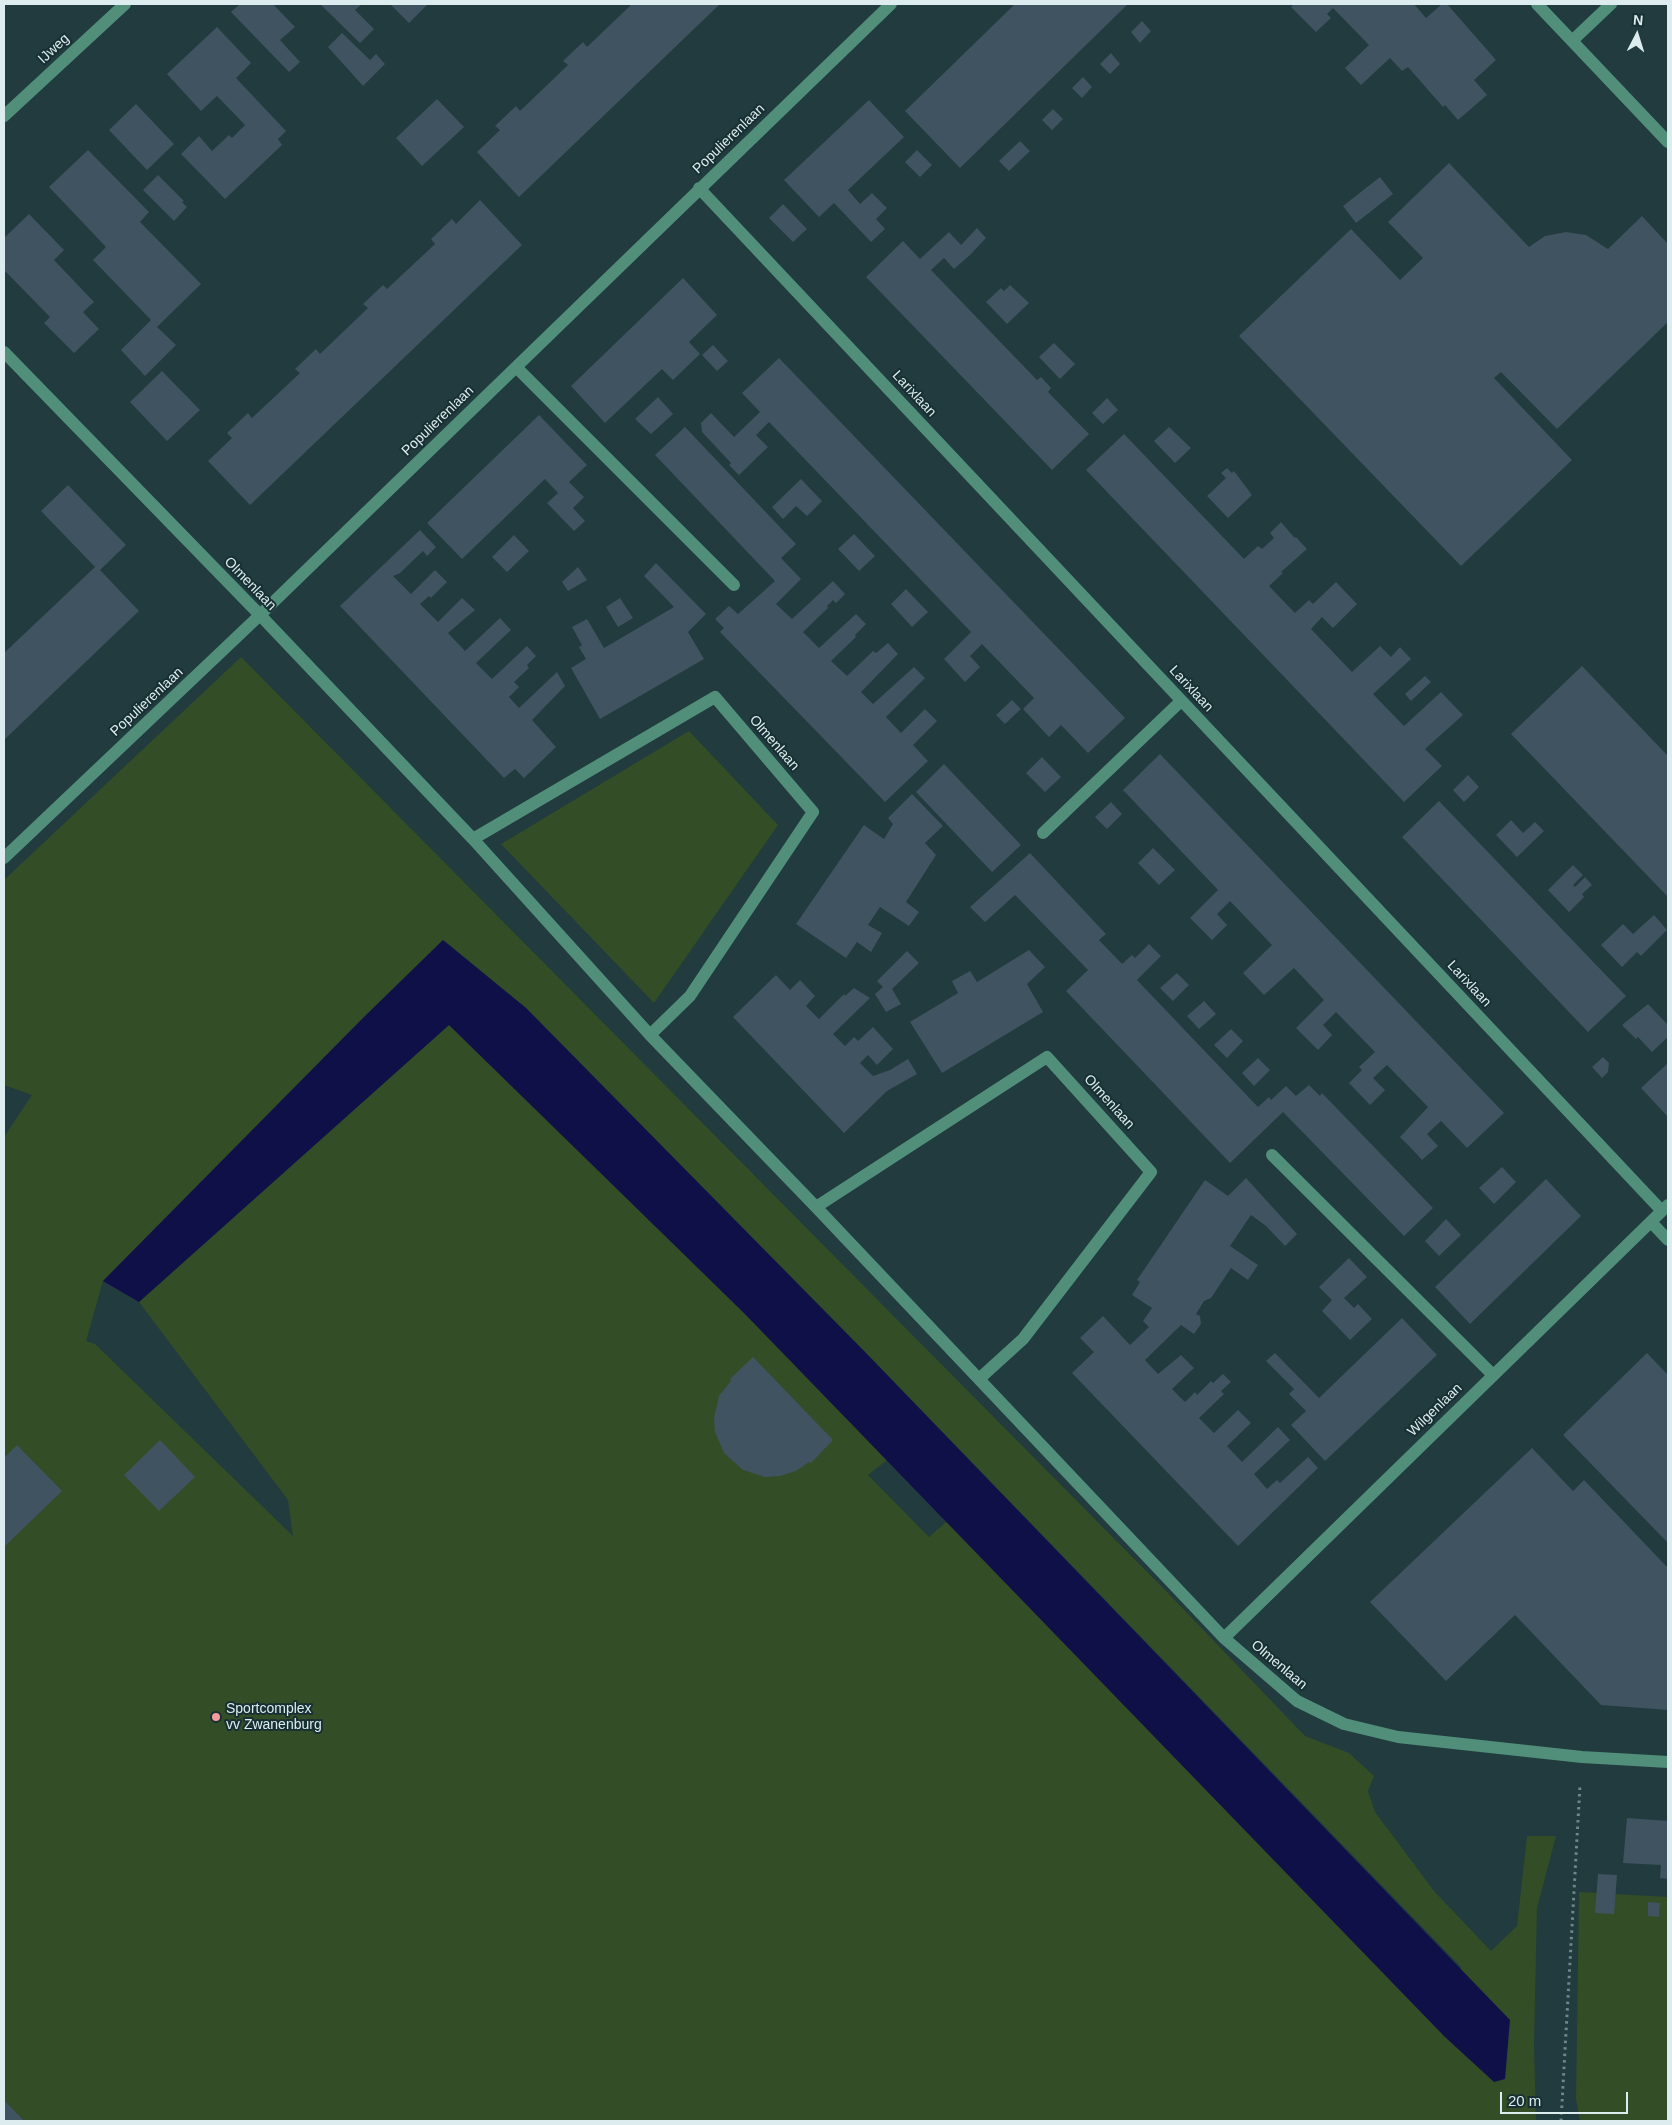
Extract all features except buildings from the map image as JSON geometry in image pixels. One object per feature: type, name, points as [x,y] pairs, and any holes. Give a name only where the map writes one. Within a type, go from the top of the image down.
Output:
[{"type":"street","name":"IJweg","points":[[4,116],[124,4]]},
{"type":"street","name":"Populierenlaan","points":[[4,858],[260,615],[699,188],[892,4]]},
{"type":"street","points":[[1537,4],[1668,142]]},
{"type":"street","points":[[1572,41],[1611,4]]},
{"type":"street","name":"Larixlaan","points":[[699,188],[1182,701],[1665,1208]]},
{"type":"street","name":"Olmenlaan","points":[[4,352],[260,615],[473,839],[650,1035],[816,1207],[1224,1638],[1297,1701],[1344,1724],[1398,1737],[1582,1757],[1668,1762]]},
{"type":"street","points":[[516,367],[734,585]]},
{"type":"street","name":"Olmenlaan","points":[[473,839],[715,697],[813,812],[690,996],[650,1035]]},
{"type":"street","points":[[1043,833],[1182,701]]},
{"type":"street","name":"Olmenlaan","points":[[816,1207],[1048,1057],[1151,1172],[1023,1339],[979,1379]]},
{"type":"street","points":[[1272,1155],[1493,1375]]},
{"type":"street","name":"Wilgenlaan","points":[[1224,1638],[1665,1208]]},
{"type":"street","points":[[1651,1222],[1668,1240]]},
{"type":"path","points":[[1561,2121],[1582,1757]]},
{"type":"green space","points":[[241,657],[1167,1592],[1305,1736],[1349,1753],[1374,1776],[1368,1791],[1375,1812],[1434,1891],[1491,1951],[1517,1926],[1527,1836],[1556,1836],[1537,1908],[1534,2044],[1536,2121],[4,2121],[4,1137],[32,1095],[4,1085],[4,880]],"holes":[[[443,940],[526,1008],[865,1352],[1461,1967],[1445,2037],[947,1521],[929,1537],[868,1475],[887,1460],[744,1313],[449,1025],[139,1302],[288,1500],[293,1536],[95,1344],[86,1341],[103,1281],[363,1018]]]},
{"type":"green space","points":[[689,731],[778,825],[654,1003],[501,844]]},
{"type":"green space","points":[[1579,1892],[1668,1897],[1668,2121],[1580,2121],[1576,2099]]},
{"type":"shaded area","points":[[443,940],[526,1008],[865,1352],[1510,2020],[1505,2079],[1494,2082],[1445,2037],[744,1313],[449,1025],[139,1302],[103,1281],[363,1018]]},
{"type":"place","name":"Sportcomplex vv Zwanenburg","points":[[216,1717]]}]
